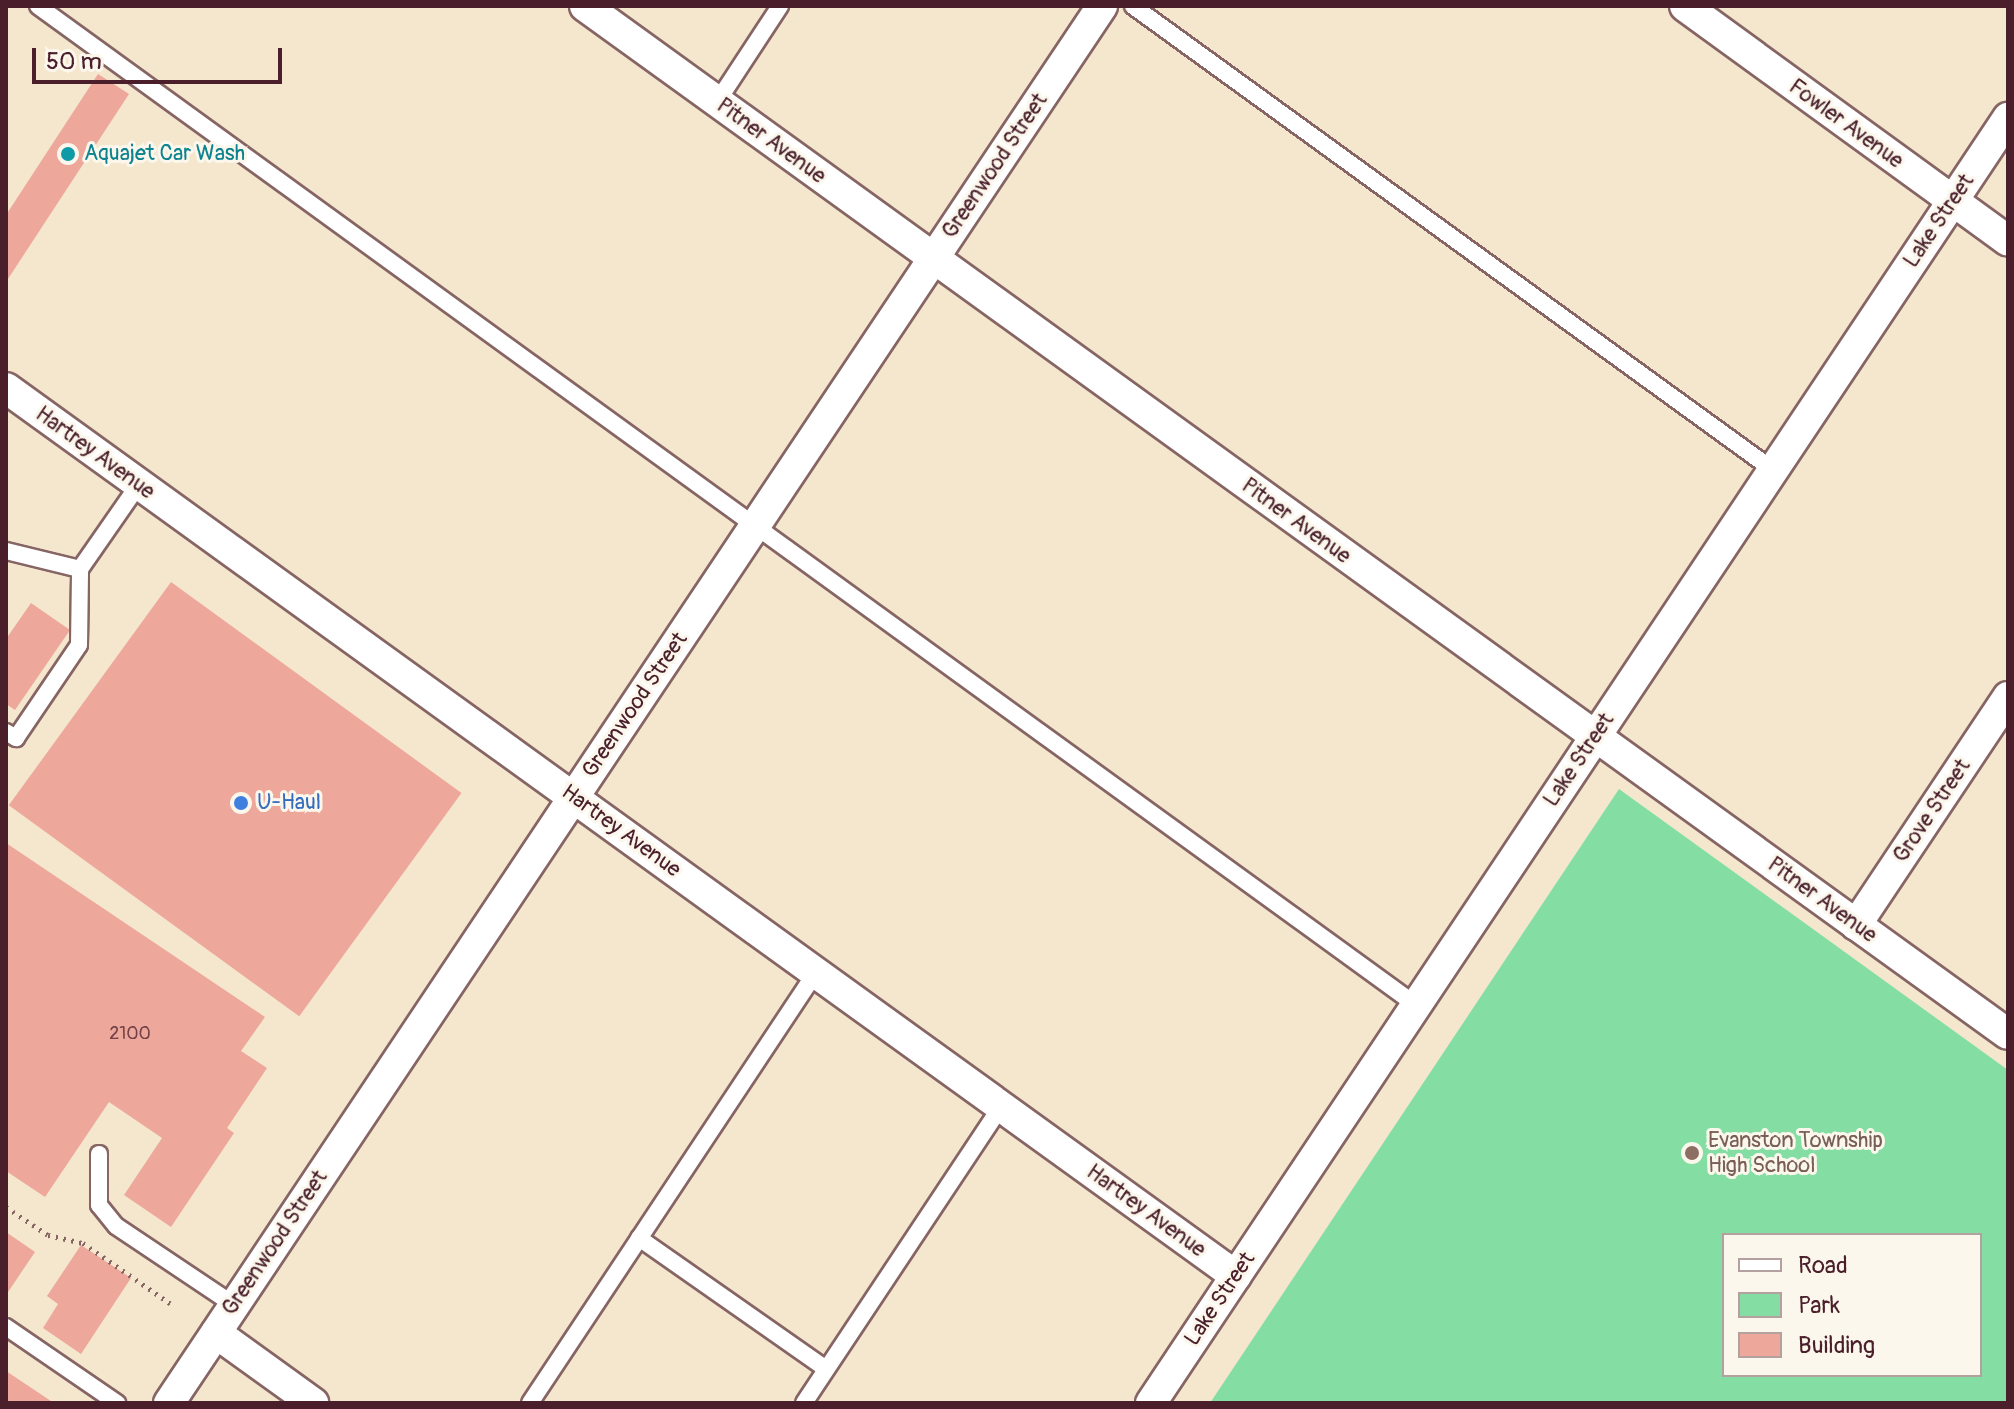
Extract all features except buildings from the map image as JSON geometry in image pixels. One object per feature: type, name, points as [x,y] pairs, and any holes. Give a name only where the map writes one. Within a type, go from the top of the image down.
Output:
[{"type":"street","name":"Pitner Avenue","points":[[585,6],[2008,1034]]},
{"type":"street","name":"Greenwood Street","points":[[169,1403],[1102,6]]},
{"type":"street","name":"Fowler Avenue","points":[[1685,6],[2008,241]]},
{"type":"street","name":"Lake Street","points":[[1151,1403],[2008,118]]},
{"type":"street","name":"Hartrey Avenue","points":[[6,388],[1236,1276]]},
{"type":"street","name":"Grove Street","points":[[1856,925],[2008,697]]},
{"type":"street","points":[[216,1333],[313,1403]]},
{"type":"lane","points":[[38,6],[1416,1005]]},
{"type":"lane","points":[[717,102],[780,6]]},
{"type":"lane","points":[[1133,6],[1773,470]]},
{"type":"lane","points":[[6,732],[16,738],[79,645],[80,569],[139,484]]},
{"type":"lane","points":[[8,554],[80,569]]},
{"type":"lane","points":[[530,1403],[816,972]]},
{"type":"lane","points":[[804,1403],[1001,1106]]},
{"type":"lane","points":[[99,1154],[99,1205],[116,1226],[234,1305]]},
{"type":"lane","points":[[639,1238],[826,1369]]},
{"type":"lane","points":[[6,1327],[117,1403]]},
{"type":"path","points":[[6,1207],[48,1235],[83,1243],[174,1306]]},
{"type":"green space","name":"Evanston Township High School","points":[[1619,789],[2008,1070],[2008,1403],[1210,1403]]},
{"type":"place","name":"Aquajet Car Wash","points":[[68,154]]},
{"type":"place","name":"U-Haul","points":[[241,803]]},
{"type":"place","name":"Evanston Township High School","points":[[1692,1153]]}]
